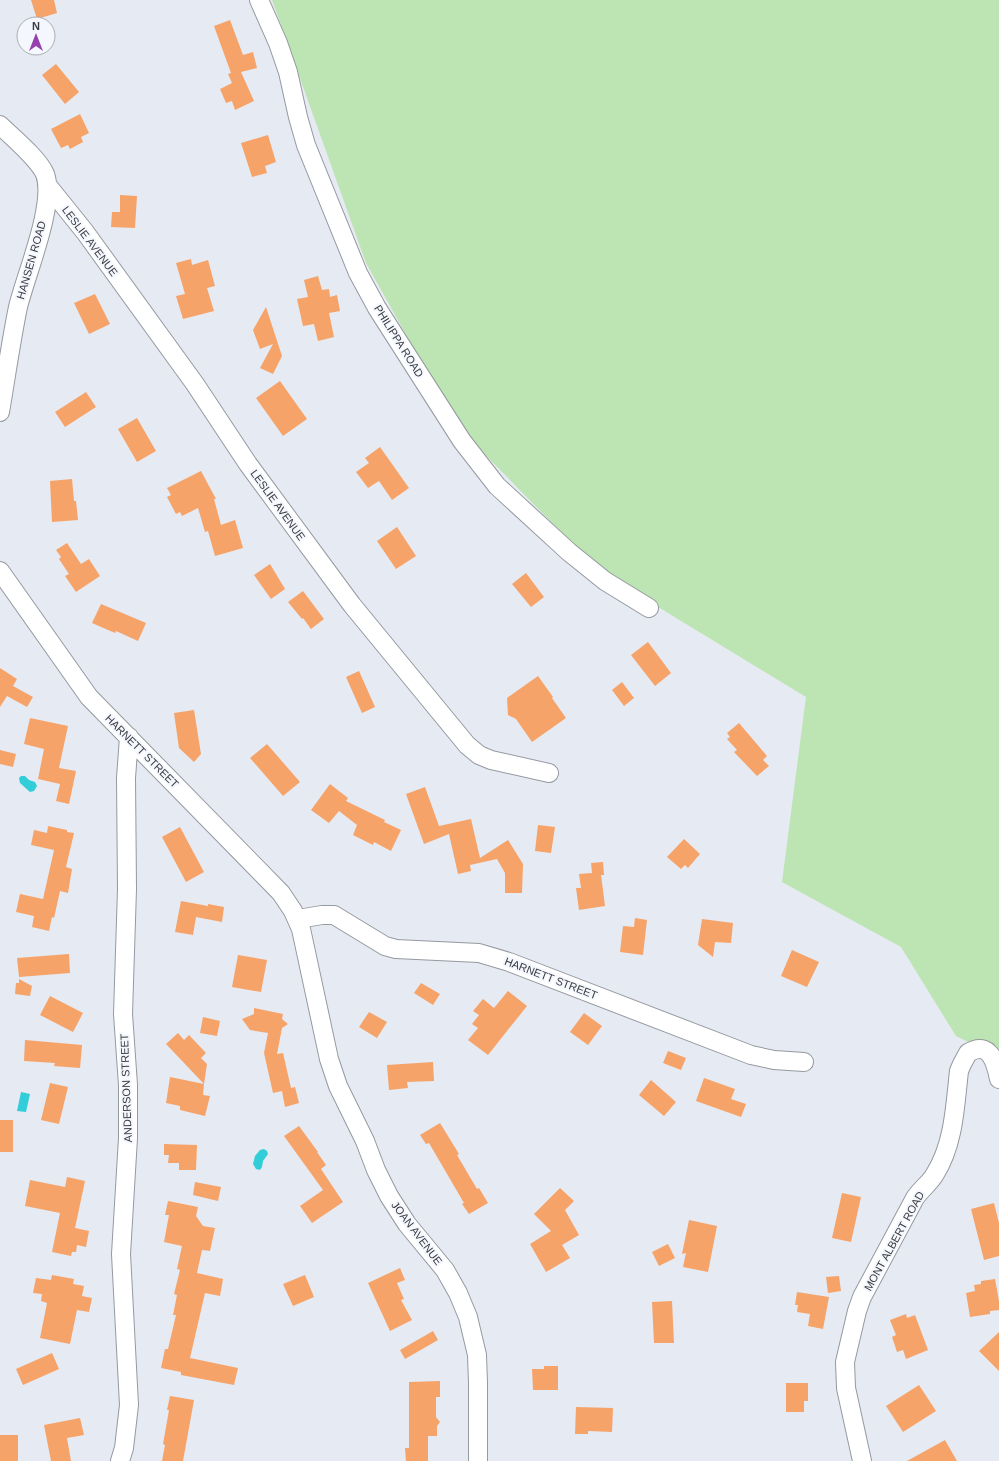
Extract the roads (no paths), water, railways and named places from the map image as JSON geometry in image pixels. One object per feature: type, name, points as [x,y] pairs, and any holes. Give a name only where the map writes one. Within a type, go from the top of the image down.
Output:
[{"type":"street","name":"PHILIPPA ROAD","points":[[259,0],[278,43],[288,72],[306,145],[358,273],[377,308],[462,441],[497,486],[569,552],[605,581],[650,608]]},
{"type":"street","name":"HANSEN ROAD","points":[[0,125],[38,162],[48,186],[41,228],[18,306],[0,412]]},
{"type":"street","name":"LESLIE AVENUE","points":[[48,186],[85,232],[195,384],[248,464],[343,593],[467,745],[479,755],[491,760],[549,772]]},
{"type":"street","name":"HARNETT STREET","points":[[0,571],[80,686],[281,893],[298,919],[304,941]]},
{"type":"street","name":"ANDERSON STREET","points":[[120,1461],[125,1443],[129,1405],[121,1254],[128,1138],[128,1085],[123,1014],[127,889],[126,778],[129,737]]},
{"type":"street","name":"HARNETT STREET","points":[[298,919],[322,915],[334,915],[385,946],[396,949],[479,953],[509,962],[751,1055],[774,1060],[804,1062]]},
{"type":"street","name":"JOAN AVENUE","points":[[304,941],[332,1072],[343,1099],[365,1141],[376,1170],[389,1196],[408,1224],[445,1270],[458,1292],[468,1317],[477,1355],[478,1461]]},
{"type":"street","name":"MONT ALBERT ROAD","points":[[862,1461],[845,1381],[845,1362],[859,1304],[919,1191],[934,1176],[944,1157],[949,1141],[959,1071],[964,1058],[968,1053],[974,1050],[982,1050],[989,1053],[994,1060],[999,1079]]},
{"type":"water","points":[[21,776],[25,776],[29,780],[35,782],[37,786],[34,791],[30,792],[20,783],[19,778]]},
{"type":"water","points":[[21,1092],[30,1094],[26,1112],[17,1111]]},
{"type":"water","points":[[264,1149],[268,1154],[263,1161],[260,1170],[256,1169],[253,1164],[255,1156],[260,1150]]}]
